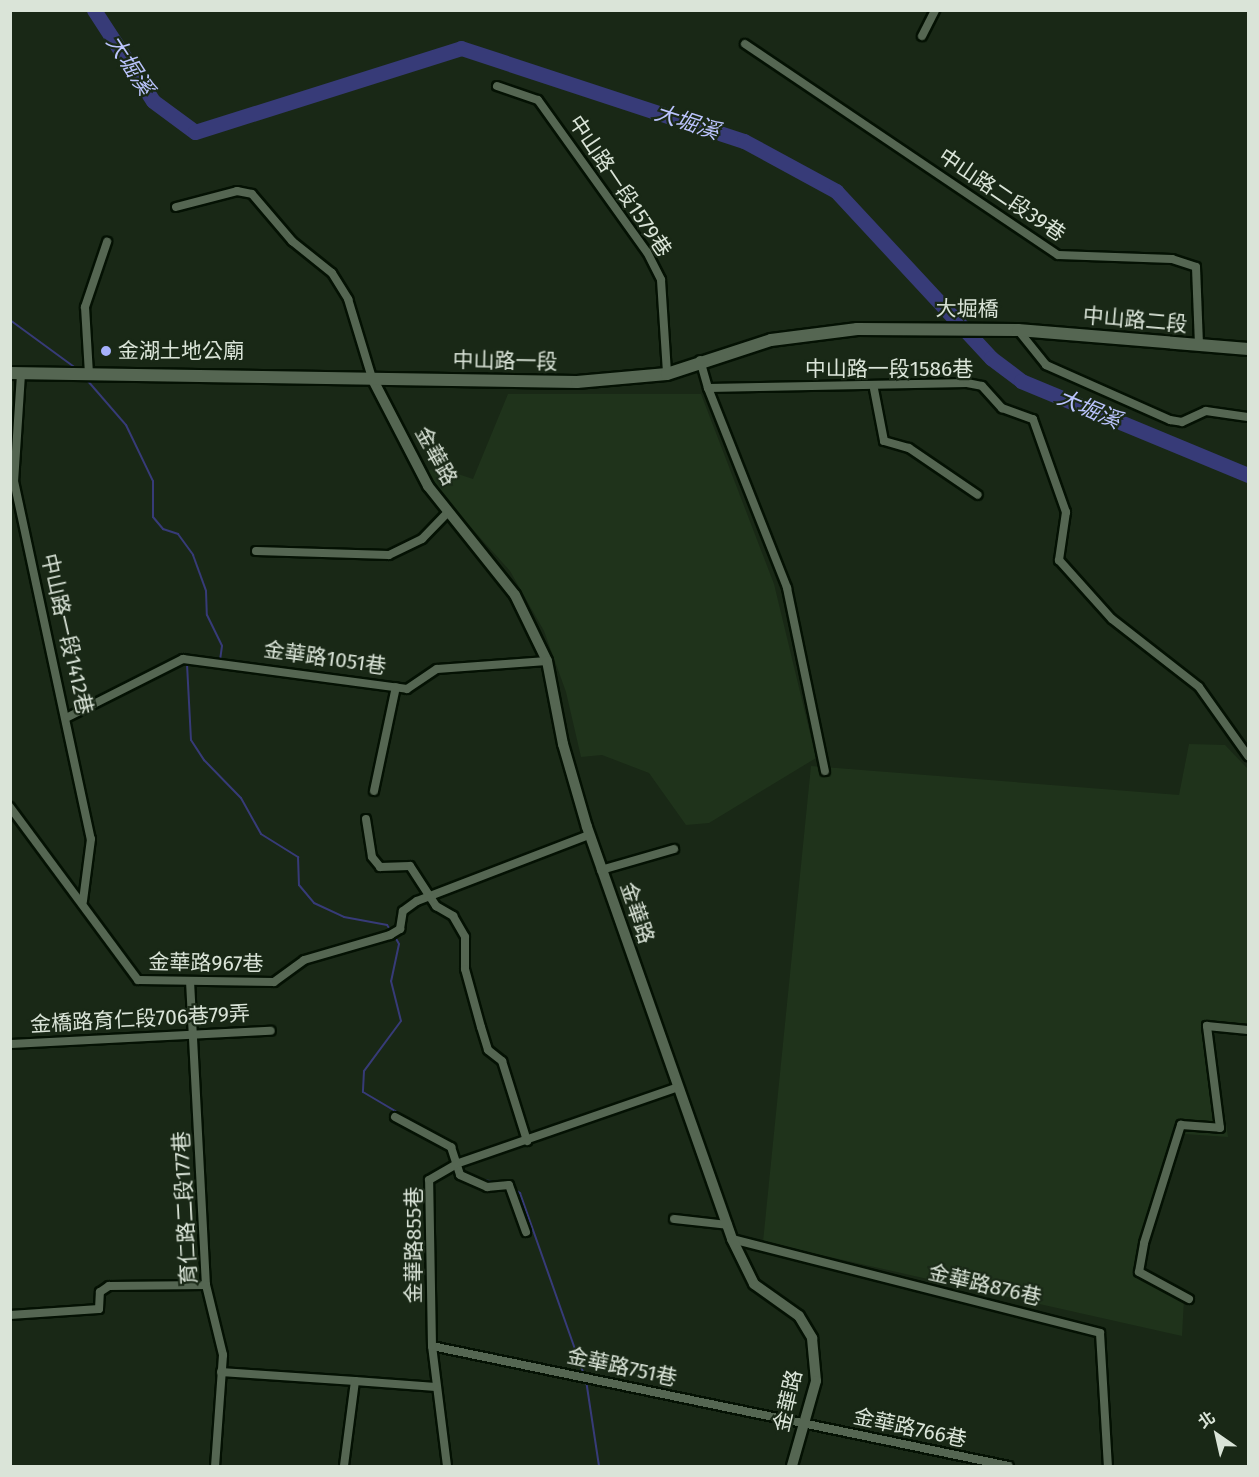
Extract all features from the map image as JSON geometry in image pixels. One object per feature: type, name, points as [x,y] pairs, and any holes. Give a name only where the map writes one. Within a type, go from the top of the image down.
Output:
[{"type":"main road","name":"中山路一段","points":[[16,373],[577,382],[667,374],[700,360],[812,331],[915,328]]},
{"type":"main road","name":"大堀橋","points":[[915,328],[1017,330]]},
{"type":"main road","name":"中山路二段","points":[[1017,330],[1248,350]]},
{"type":"street","points":[[922,36],[935,10]]},
{"type":"street","name":"中山路二段39巷","points":[[745,44],[1058,255],[1172,260],[1196,267],[1199,345]]},
{"type":"street","name":"中山路一段1579巷","points":[[497,86],[538,100],[648,252],[661,280],[667,374]]},
{"type":"street","points":[[176,207],[237,190],[252,194],[292,241],[332,273],[348,299],[372,378]]},
{"type":"street","points":[[88,374],[85,307],[107,242]]},
{"type":"street","points":[[1017,330],[1046,365],[1170,420],[1182,422],[1206,411],[1248,417]]},
{"type":"street","points":[[700,360],[708,387],[787,588],[825,771]]},
{"type":"street","name":"中山路一段1412巷","points":[[16,373],[14,481],[68,717],[91,839],[83,901]]},
{"type":"street","name":"金華路","points":[[372,378],[447,513],[515,595],[547,661],[563,744],[601,870],[732,1239],[754,1284],[799,1316],[812,1338],[816,1381],[792,1467]]},
{"type":"street","name":"中山路一段1586巷","points":[[708,387],[982,386],[1002,408],[1033,419],[1066,512],[1059,560],[1112,619],[1199,687],[1247,750]]},
{"type":"street","points":[[874,388],[884,441],[909,448],[978,495]]},
{"type":"street","points":[[256,551],[389,555],[422,539],[447,513]]},
{"type":"street","name":"金華路1051巷","points":[[68,717],[183,658],[396,687],[417,686],[437,669],[547,661]]},
{"type":"street","points":[[374,791],[396,687]]},
{"type":"street","name":"金華路967巷","points":[[10,807],[83,901],[96,930],[138,980],[274,982],[304,960],[390,935],[400,929],[403,911],[477,874],[590,835]]},
{"type":"street","points":[[366,819],[372,857],[380,867],[410,866],[429,897],[453,916],[465,937],[465,969],[481,1027],[488,1050],[502,1061],[527,1141]]},
{"type":"street","points":[[601,870],[674,849]]},
{"type":"street","name":"育仁路二段177巷","points":[[190,981],[206,1285],[223,1355],[214,1467]]},
{"type":"street","points":[[1189,1299],[1139,1272],[1144,1243],[1181,1125],[1220,1128],[1207,1026],[1248,1030]]},
{"type":"street","name":"金橋路育仁段706巷79弄","points":[[10,1044],[271,1030]]},
{"type":"street","name":"金華路855巷","points":[[447,1467],[432,1346],[429,1180],[460,1163],[678,1087]]},
{"type":"street","points":[[395,1118],[451,1147],[460,1163],[460,1175],[487,1187],[509,1185],[526,1232]]},
{"type":"street","points":[[674,1219],[728,1225]]},
{"type":"street","name":"金華路876巷","points":[[732,1239],[1100,1333],[1108,1467]]},
{"type":"street","points":[[10,1315],[99,1309],[100,1292],[109,1286],[206,1285]]},
{"type":"street","name":"金華路751巷","points":[[432,1346],[805,1424]]},
{"type":"street","points":[[221,1372],[436,1387]]},
{"type":"street","points":[[344,1467],[355,1381]]},
{"type":"street","name":"金華路766巷","points":[[805,1424],[1009,1467]]},
{"type":"shaded area","points":[[508,394],[701,394],[774,584],[816,758],[709,823],[686,825],[649,773],[602,755],[581,757],[566,692],[544,631],[510,571],[441,494],[428,471],[437,467],[473,479]]},
{"type":"shaded area","points":[[1189,744],[1225,745],[1248,769],[1248,1035],[1213,1032],[1228,1137],[1184,1134],[1153,1223],[1145,1273],[1184,1299],[1182,1336],[763,1242],[811,766],[1179,795]]},
{"type":"waterway","name":"大堀溪","points":[[94,10],[153,101],[195,132],[461,48],[744,141],[836,191],[991,358],[1021,381],[1248,475]]},
{"type":"waterway","points":[[10,320],[77,369]]},
{"type":"waterway","points":[[87,380],[126,425],[153,481],[153,517],[163,529],[178,534],[193,555],[206,591],[207,615],[222,646],[220,661]]},
{"type":"waterway","points":[[212,666],[187,664],[191,740],[204,760],[241,798],[261,834],[298,857],[299,885],[314,903],[344,917],[387,925],[391,931]]},
{"type":"waterway","points":[[394,935],[399,944],[391,981],[401,1021],[364,1071],[363,1092],[451,1144]]},
{"type":"waterway","points":[[455,1148],[460,1159]]},
{"type":"waterway","points":[[479,1180],[501,1182]]},
{"type":"waterway","points":[[513,1188],[520,1193],[584,1375]]},
{"type":"waterway","points":[[586,1380],[599,1466]]},
{"type":"place","name":"金湖土地公廟","points":[[106,351]]}]
